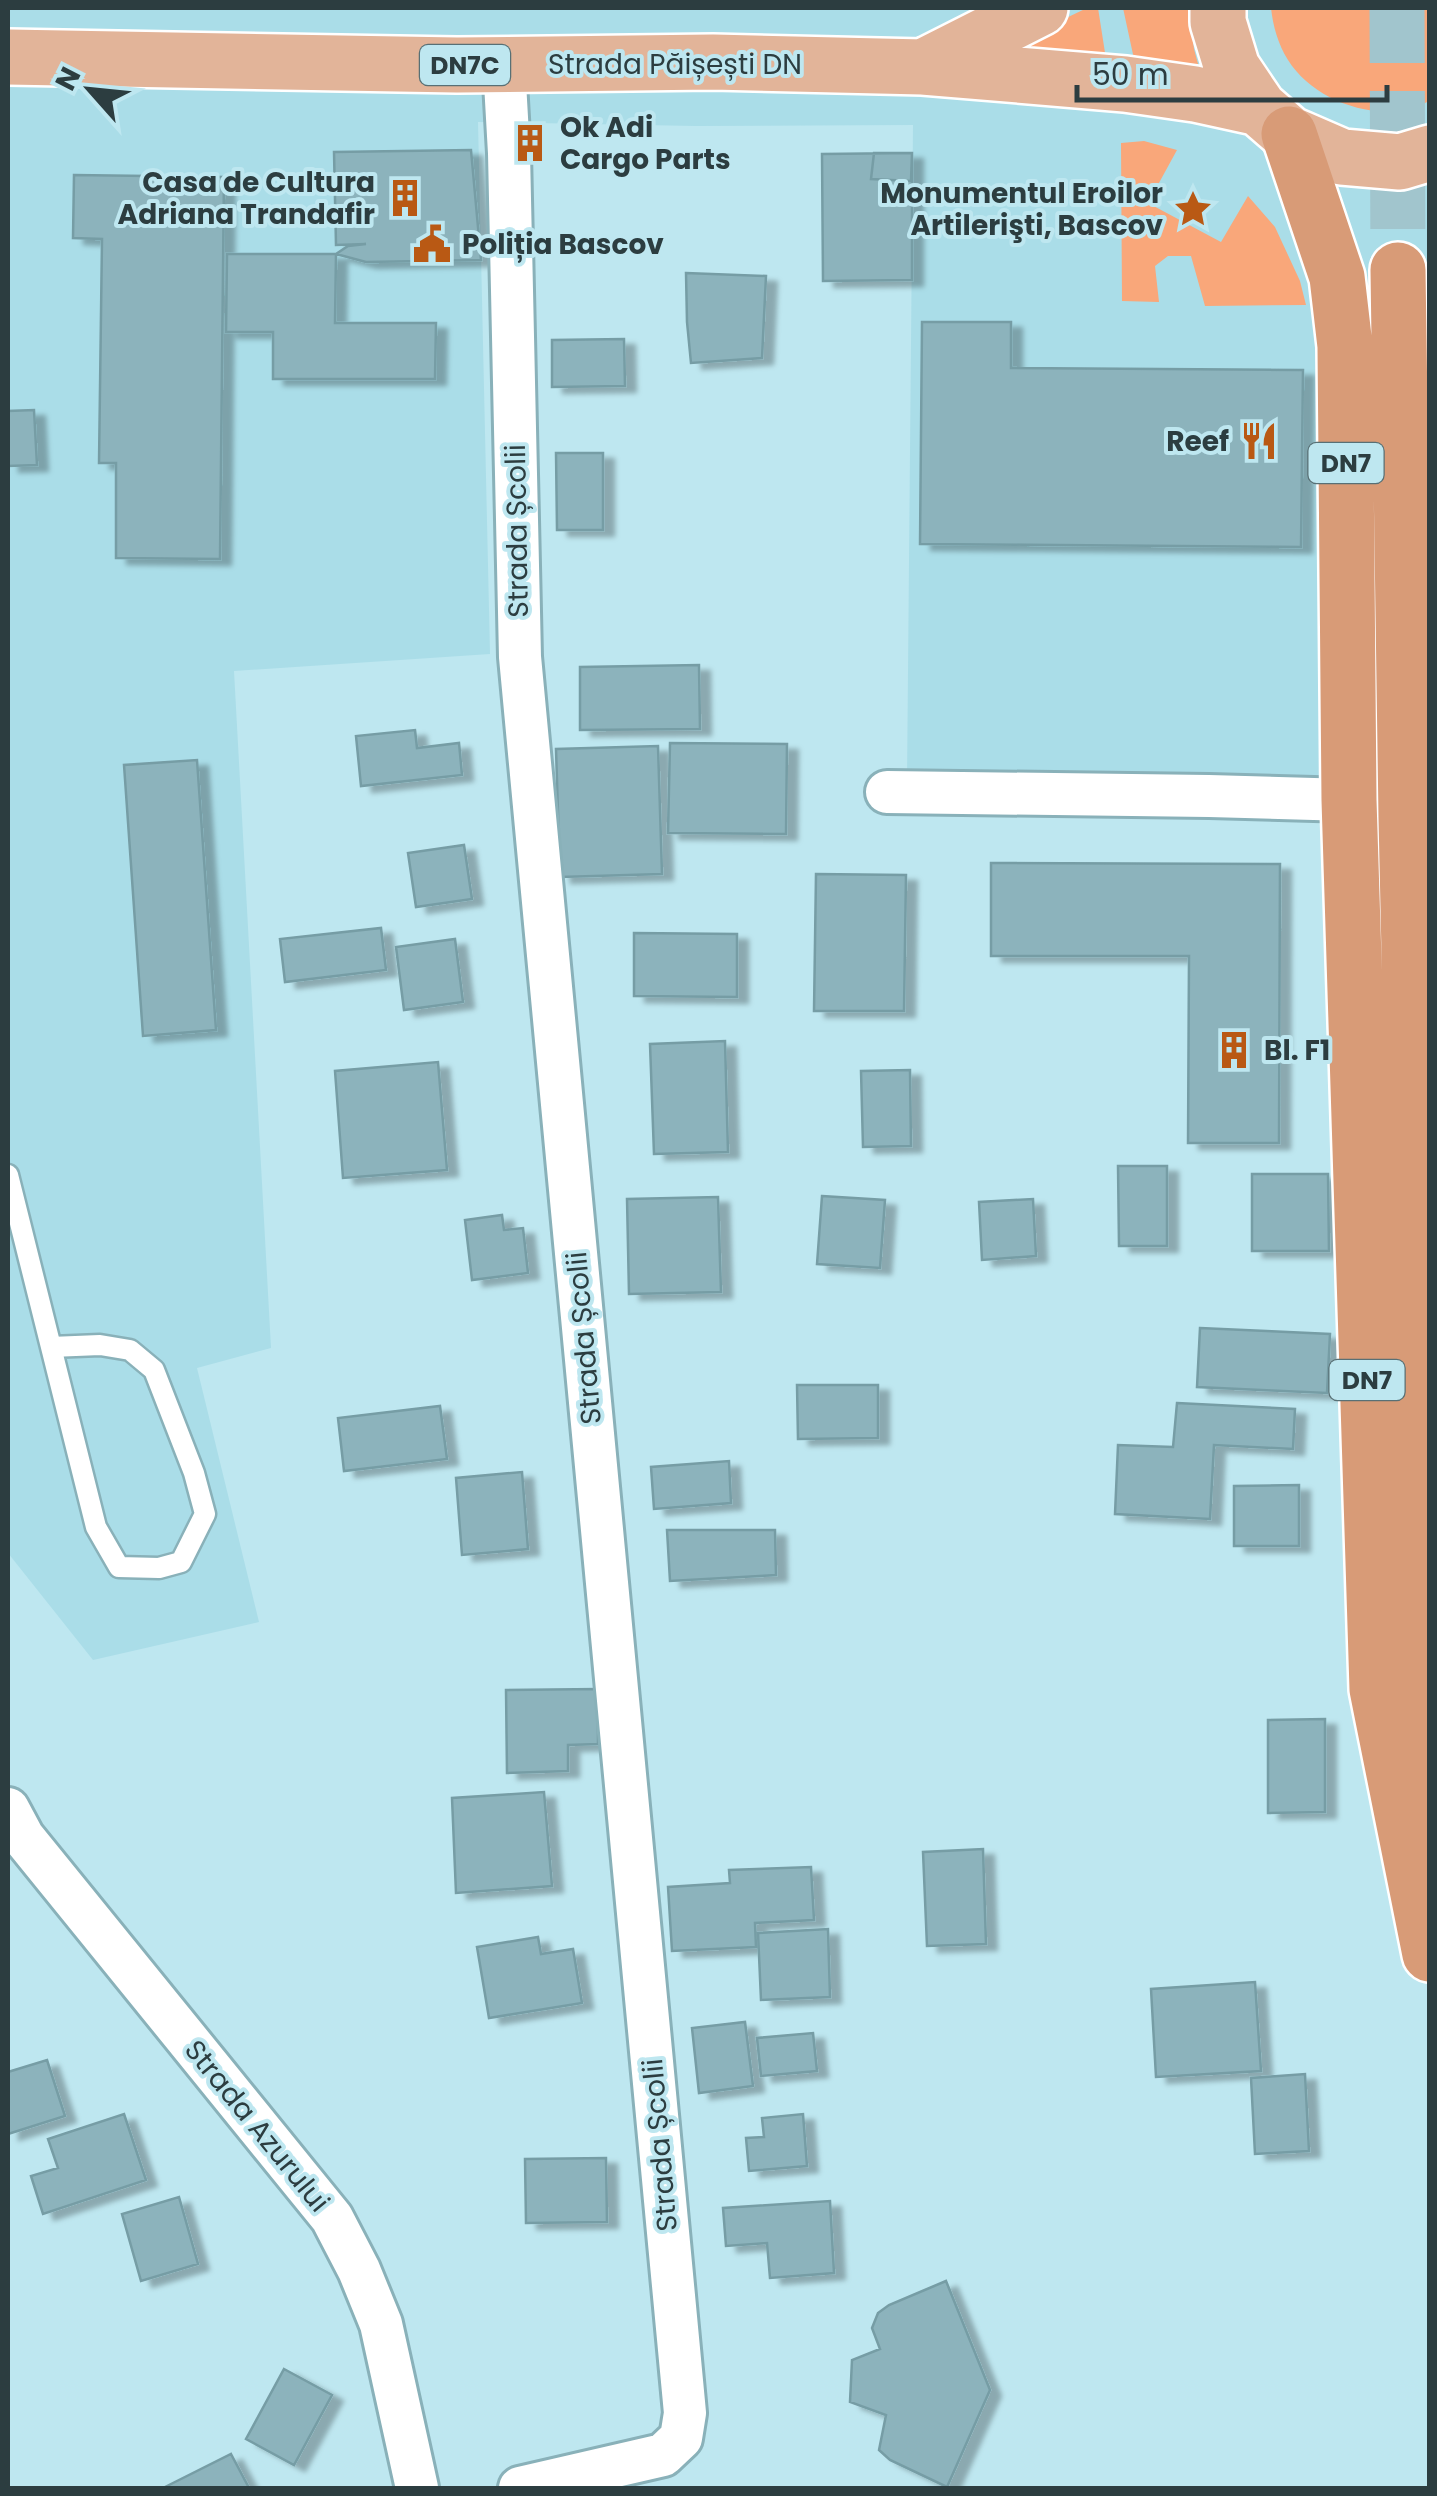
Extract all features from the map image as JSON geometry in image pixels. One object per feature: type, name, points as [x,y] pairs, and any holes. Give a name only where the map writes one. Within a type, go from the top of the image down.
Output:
[{"type":"highway","name":"DN7","points":[[1274,121],[1337,277],[1346,346],[1348,800],[1378,1689],[1430,1954]]},
{"type":"highway","name":"DN7","points":[[1398,270],[1430,1904]]},
{"type":"main road","name":"Strada Păișești DN","points":[[923,67],[1040,8]]},
{"type":"main road","name":"DN7","points":[[1218,8],[1218,22],[1232,68],[1274,121]]},
{"type":"main road","name":"Strada Păișești DN","points":[[8,57],[923,67],[1125,84],[1195,94],[1274,121],[1342,158],[1400,162],[1430,153]]},
{"type":"street","name":"Strada Școlii","points":[[504,65],[510,152],[520,657],[686,2413],[681,2438],[663,2455],[520,2488]]},
{"type":"street","points":[[887,792],[1348,800]]},
{"type":"street","name":"Strada Azurului","points":[[8,1808],[23,1837],[332,2218],[382,2324],[418,2488]]},
{"type":"lane","points":[[8,1175],[51,1347],[96,1527],[119,1567],[159,1568],[181,1562],[205,1514],[194,1473],[154,1370],[130,1350],[51,1347]]},
{"type":"shaded area","points":[[8,8],[1429,8],[1429,791],[907,781],[913,125],[478,122],[490,654],[234,671],[271,1348],[197,1368],[259,1622],[93,1660],[8,1553]]},
{"type":"shaded area","points":[[1087,8],[1098,8],[1106,59],[997,51]]},
{"type":"shaded area","points":[[1123,8],[1189,8],[1201,75],[1134,59]]},
{"type":"shaded area","points":[[1271,8],[1429,8],[1429,101],[1411,108],[1371,110],[1351,106],[1315,88],[1300,75],[1281,48]]},
{"type":"shaded area","points":[[1144,141],[1177,150],[1148,203],[1221,242],[1248,196],[1275,227],[1300,281],[1306,305],[1205,306],[1191,256],[1168,256],[1155,266],[1159,302],[1122,301],[1121,143]]},
{"type":"building","name":"Casa de Cultura Adriana Trandafir","points":[[471,150],[481,260],[366,262],[336,254],[348,246],[366,244],[336,245],[334,152]]},
{"type":"building","points":[[874,153],[912,153],[911,181],[871,179]]},
{"type":"building","points":[[912,153],[912,280],[823,281],[822,154]]},
{"type":"building","points":[[74,175],[224,177],[220,559],[116,558],[116,463],[99,463],[102,239],[73,238]]},
{"type":"building","points":[[227,254],[336,254],[335,323],[436,323],[435,379],[273,379],[273,332],[226,332]]},
{"type":"building","points":[[686,273],[766,276],[762,358],[691,363]]},
{"type":"building","points":[[922,322],[1011,322],[1011,368],[1303,370],[1301,547],[920,544]]},
{"type":"building","points":[[624,339],[625,386],[552,387],[552,340]]},
{"type":"building","points":[[34,410],[37,465],[8,466],[8,411]]},
{"type":"building","points":[[556,453],[603,453],[603,530],[557,530]]},
{"type":"building","points":[[699,665],[700,729],[580,730],[580,667]]},
{"type":"building","points":[[415,730],[417,748],[459,743],[462,775],[361,786],[356,736]]},
{"type":"building","points":[[670,743],[787,744],[786,834],[668,833]]},
{"type":"building","points":[[658,746],[662,874],[560,877],[556,749]]},
{"type":"building","points":[[197,760],[216,1030],[143,1036],[124,765]]},
{"type":"building","points":[[464,845],[472,899],[416,907],[408,853]]},
{"type":"building","name":"Bl. F1","points":[[991,863],[1280,864],[1279,1143],[1188,1143],[1189,956],[991,956]]},
{"type":"building","points":[[816,874],[906,875],[904,1011],[814,1011]]},
{"type":"building","points":[[381,928],[386,970],[285,982],[280,939]]},
{"type":"building","points":[[634,933],[737,934],[737,997],[634,996]]},
{"type":"building","points":[[455,939],[463,1002],[404,1010],[396,947]]},
{"type":"building","points":[[725,1041],[728,1152],[654,1154],[650,1044]]},
{"type":"building","points":[[438,1062],[447,1170],[343,1178],[335,1071]]},
{"type":"building","points":[[910,1070],[911,1146],[863,1147],[861,1071]]},
{"type":"building","points":[[1118,1166],[1167,1166],[1167,1246],[1119,1246]]},
{"type":"building","points":[[1252,1174],[1328,1174],[1329,1251],[1252,1251]]},
{"type":"building","points":[[822,1196],[885,1200],[880,1268],[817,1264]]},
{"type":"building","points":[[718,1197],[721,1292],[629,1294],[627,1199]]},
{"type":"building","points":[[1033,1199],[1036,1256],[982,1260],[979,1202]]},
{"type":"building","points":[[502,1215],[504,1230],[523,1228],[528,1273],[472,1280],[465,1220]]},
{"type":"building","points":[[1200,1328],[1330,1334],[1327,1393],[1197,1387]]},
{"type":"building","points":[[797,1385],[878,1385],[878,1438],[798,1439]]},
{"type":"building","points":[[1177,1403],[1295,1409],[1293,1449],[1214,1445],[1210,1519],[1115,1514],[1118,1445],[1173,1447]]},
{"type":"building","points":[[440,1406],[447,1459],[344,1471],[338,1418]]},
{"type":"building","points":[[729,1461],[731,1503],[654,1509],[651,1467]]},
{"type":"building","points":[[522,1472],[528,1549],[462,1555],[456,1478]]},
{"type":"building","points":[[1299,1485],[1299,1546],[1234,1546],[1234,1486]]},
{"type":"building","points":[[667,1530],[775,1530],[776,1575],[670,1581]]},
{"type":"building","points":[[598,1689],[598,1744],[568,1745],[568,1771],[507,1773],[506,1690]]},
{"type":"building","points":[[1325,1719],[1325,1812],[1268,1813],[1268,1720]]},
{"type":"building","points":[[544,1792],[552,1886],[456,1893],[452,1798]]},
{"type":"building","points":[[983,1849],[986,1944],[927,1946],[923,1852]]},
{"type":"building","points":[[811,1867],[814,1920],[755,1923],[756,1947],[672,1951],[668,1887],[730,1883],[729,1870]]},
{"type":"building","points":[[828,1929],[830,1997],[761,2000],[758,1933]]},
{"type":"building","points":[[538,1937],[541,1954],[573,1949],[582,2003],[489,2018],[477,1947]]},
{"type":"building","points":[[1255,1982],[1261,2071],[1156,2077],[1151,1989]]},
{"type":"building","points":[[745,2022],[753,2086],[699,2093],[692,2028]]},
{"type":"building","points":[[813,2033],[817,2071],[761,2076],[757,2038]]},
{"type":"building","points":[[47,2060],[65,2116],[8,2134],[8,2072]]},
{"type":"building","points":[[1305,2074],[1309,2151],[1255,2154],[1251,2078]]},
{"type":"building","points":[[124,2114],[146,2180],[43,2214],[31,2176],[58,2168],[48,2139]]},
{"type":"building","points":[[803,2114],[807,2166],[749,2171],[746,2138],[764,2137],[762,2118]]},
{"type":"building","points":[[606,2158],[607,2222],[526,2223],[525,2159]]},
{"type":"building","points":[[179,2197],[198,2264],[141,2281],[122,2214]]},
{"type":"building","points":[[830,2201],[834,2273],[770,2278],[767,2243],[726,2246],[723,2208]]},
{"type":"building","points":[[946,2281],[990,2390],[947,2487],[890,2460],[879,2450],[886,2415],[850,2402],[852,2360],[880,2349],[872,2328],[878,2313]]},
{"type":"building","points":[[284,2369],[332,2395],[294,2465],[246,2439]]},
{"type":"building","points":[[231,2454],[249,2488],[163,2488]]},
{"type":"tunnel","points":[[1397,8],[1398,270]]},
{"type":"place","name":"Ok Adi Cargo Parts","points":[[530,143]]},
{"type":"place","name":"Casa de Cultura Adriana Trandafir","points":[[405,198]]},
{"type":"place","name":"Monumentul Eroilor Artilerişti, Bascov","points":[[1193,209]]},
{"type":"place","name":"Poliția Bascov","points":[[432,244]]},
{"type":"place","name":"Reef","points":[[1259,441]]},
{"type":"place","name":"Bl. F1","points":[[1234,1050]]}]
